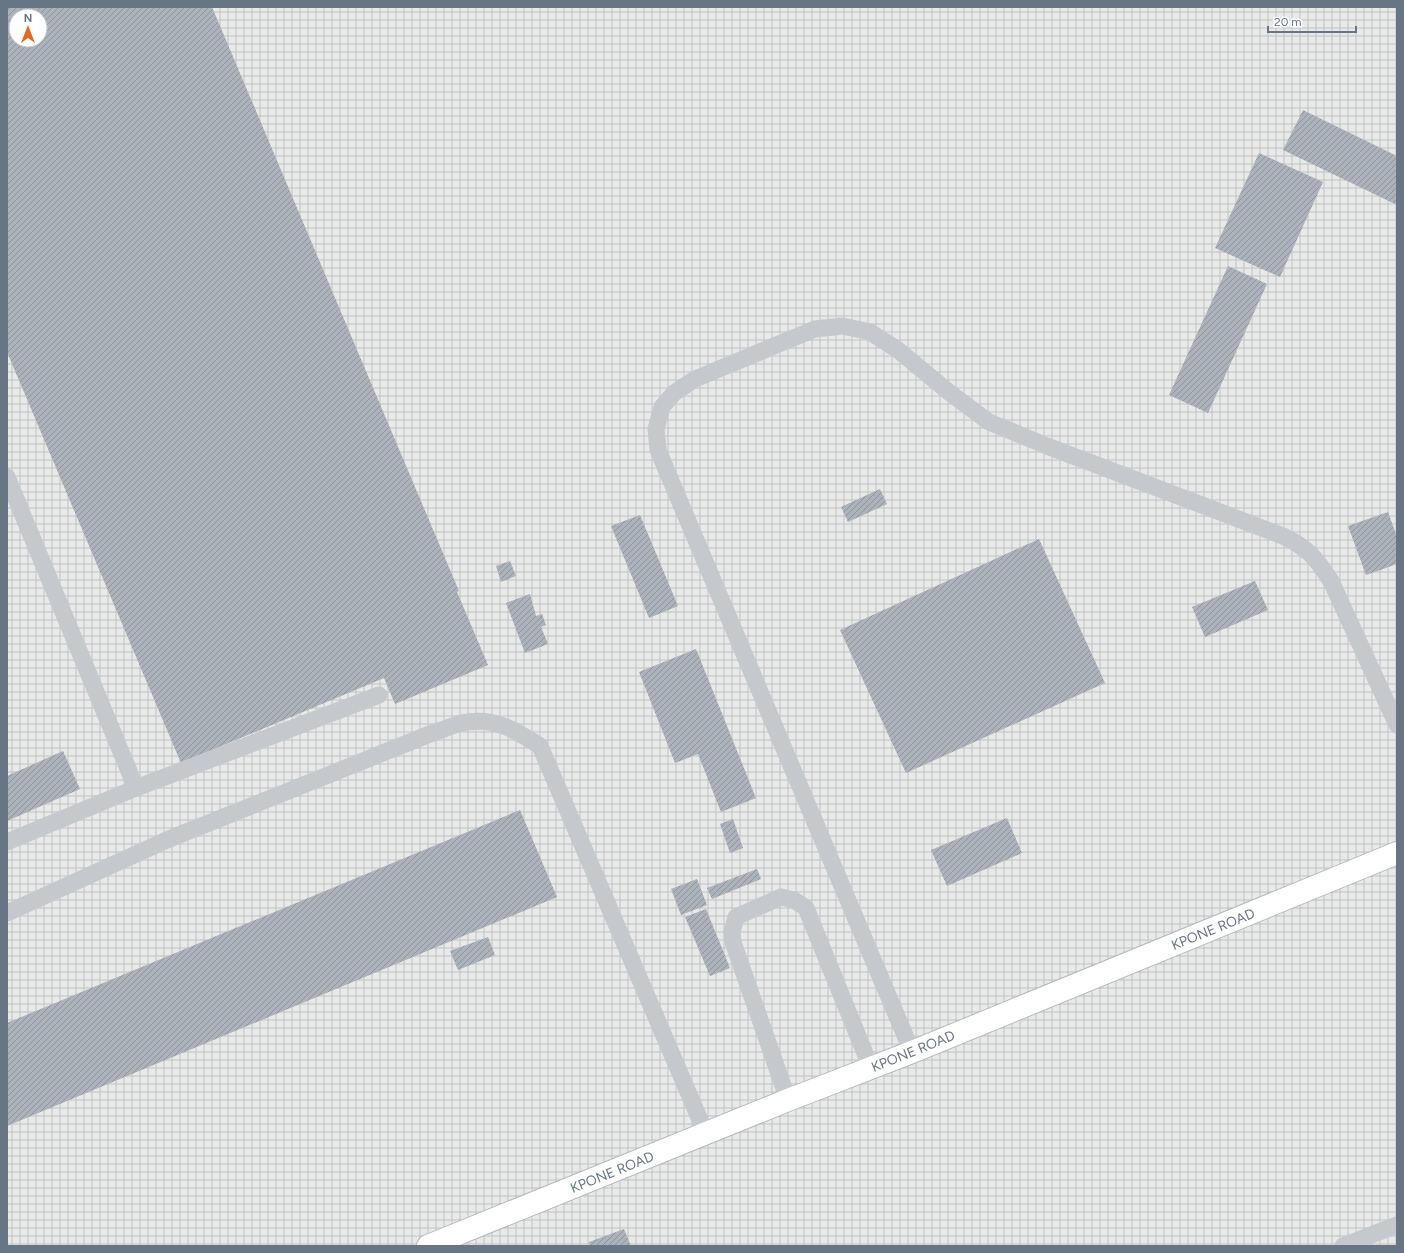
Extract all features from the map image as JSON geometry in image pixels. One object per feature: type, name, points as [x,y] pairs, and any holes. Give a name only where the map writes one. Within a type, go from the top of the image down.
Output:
[{"type":"main road","name":"KPONE ROAD","points":[[428,1246],[788,1100],[912,1052],[1397,853]]},
{"type":"lane","points":[[912,1052],[658,450],[656,429],[662,407],[674,393],[684,386],[695,379],[815,329],[843,326],[870,332],[898,350],[950,393],[989,422],[1047,446],[1283,536],[1300,544],[1318,562],[1331,581],[1397,725]]},
{"type":"lane","points":[[7,477],[136,788]]},
{"type":"lane","points":[[7,842],[136,788],[379,695]]},
{"type":"lane","points":[[7,913],[169,839],[430,734],[463,723],[492,721],[519,733],[540,746],[706,1134]]},
{"type":"lane","points":[[788,1100],[740,967],[733,942],[732,932],[736,917],[781,897],[794,900],[806,908],[872,1068]]},
{"type":"lane","points":[[1343,1246],[1397,1224]]},
{"type":"shaded area","points":[[7,7],[1397,7],[1397,1246],[7,1246]]},
{"type":"building","points":[[7,7],[212,7],[459,591],[457,592],[488,665],[395,704],[384,678],[181,763],[7,352]]},
{"type":"building","points":[[1303,110],[1397,156],[1397,205],[1283,150]]},
{"type":"building","points":[[1259,153],[1323,182],[1280,277],[1215,248]]},
{"type":"building","points":[[1228,266],[1267,284],[1208,413],[1169,395]]},
{"type":"building","points":[[880,489],[887,504],[848,522],[841,507]]},
{"type":"building","points":[[1388,512],[1397,537],[1397,564],[1366,575],[1348,526]]},
{"type":"building","points":[[640,515],[678,606],[649,618],[611,526]]},
{"type":"building","points":[[1039,539],[1105,683],[906,773],[840,630]]},
{"type":"building","points":[[510,561],[516,576],[501,582],[496,566]]},
{"type":"building","points":[[1255,581],[1268,610],[1205,637],[1192,607]]},
{"type":"building","points":[[530,594],[536,616],[542,614],[546,625],[541,627],[548,644],[525,653],[506,603]]},
{"type":"building","points":[[696,649],[756,798],[721,812],[698,754],[675,763],[639,672]]},
{"type":"building","points":[[63,751],[80,789],[7,821],[7,776]]},
{"type":"building","points":[[520,810],[557,897],[7,1126],[7,1023]]},
{"type":"building","points":[[1007,818],[1022,853],[947,886],[931,850]]},
{"type":"building","points":[[733,819],[743,848],[730,853],[720,824]]},
{"type":"building","points":[[757,869],[761,879],[712,899],[707,888]]},
{"type":"building","points":[[697,879],[707,905],[681,915],[671,889]]},
{"type":"building","points":[[706,909],[730,968],[710,976],[685,917]]},
{"type":"building","points":[[488,937],[495,955],[458,970],[450,951]]},
{"type":"building","points":[[624,1229],[631,1246],[590,1246],[589,1242]]}]
